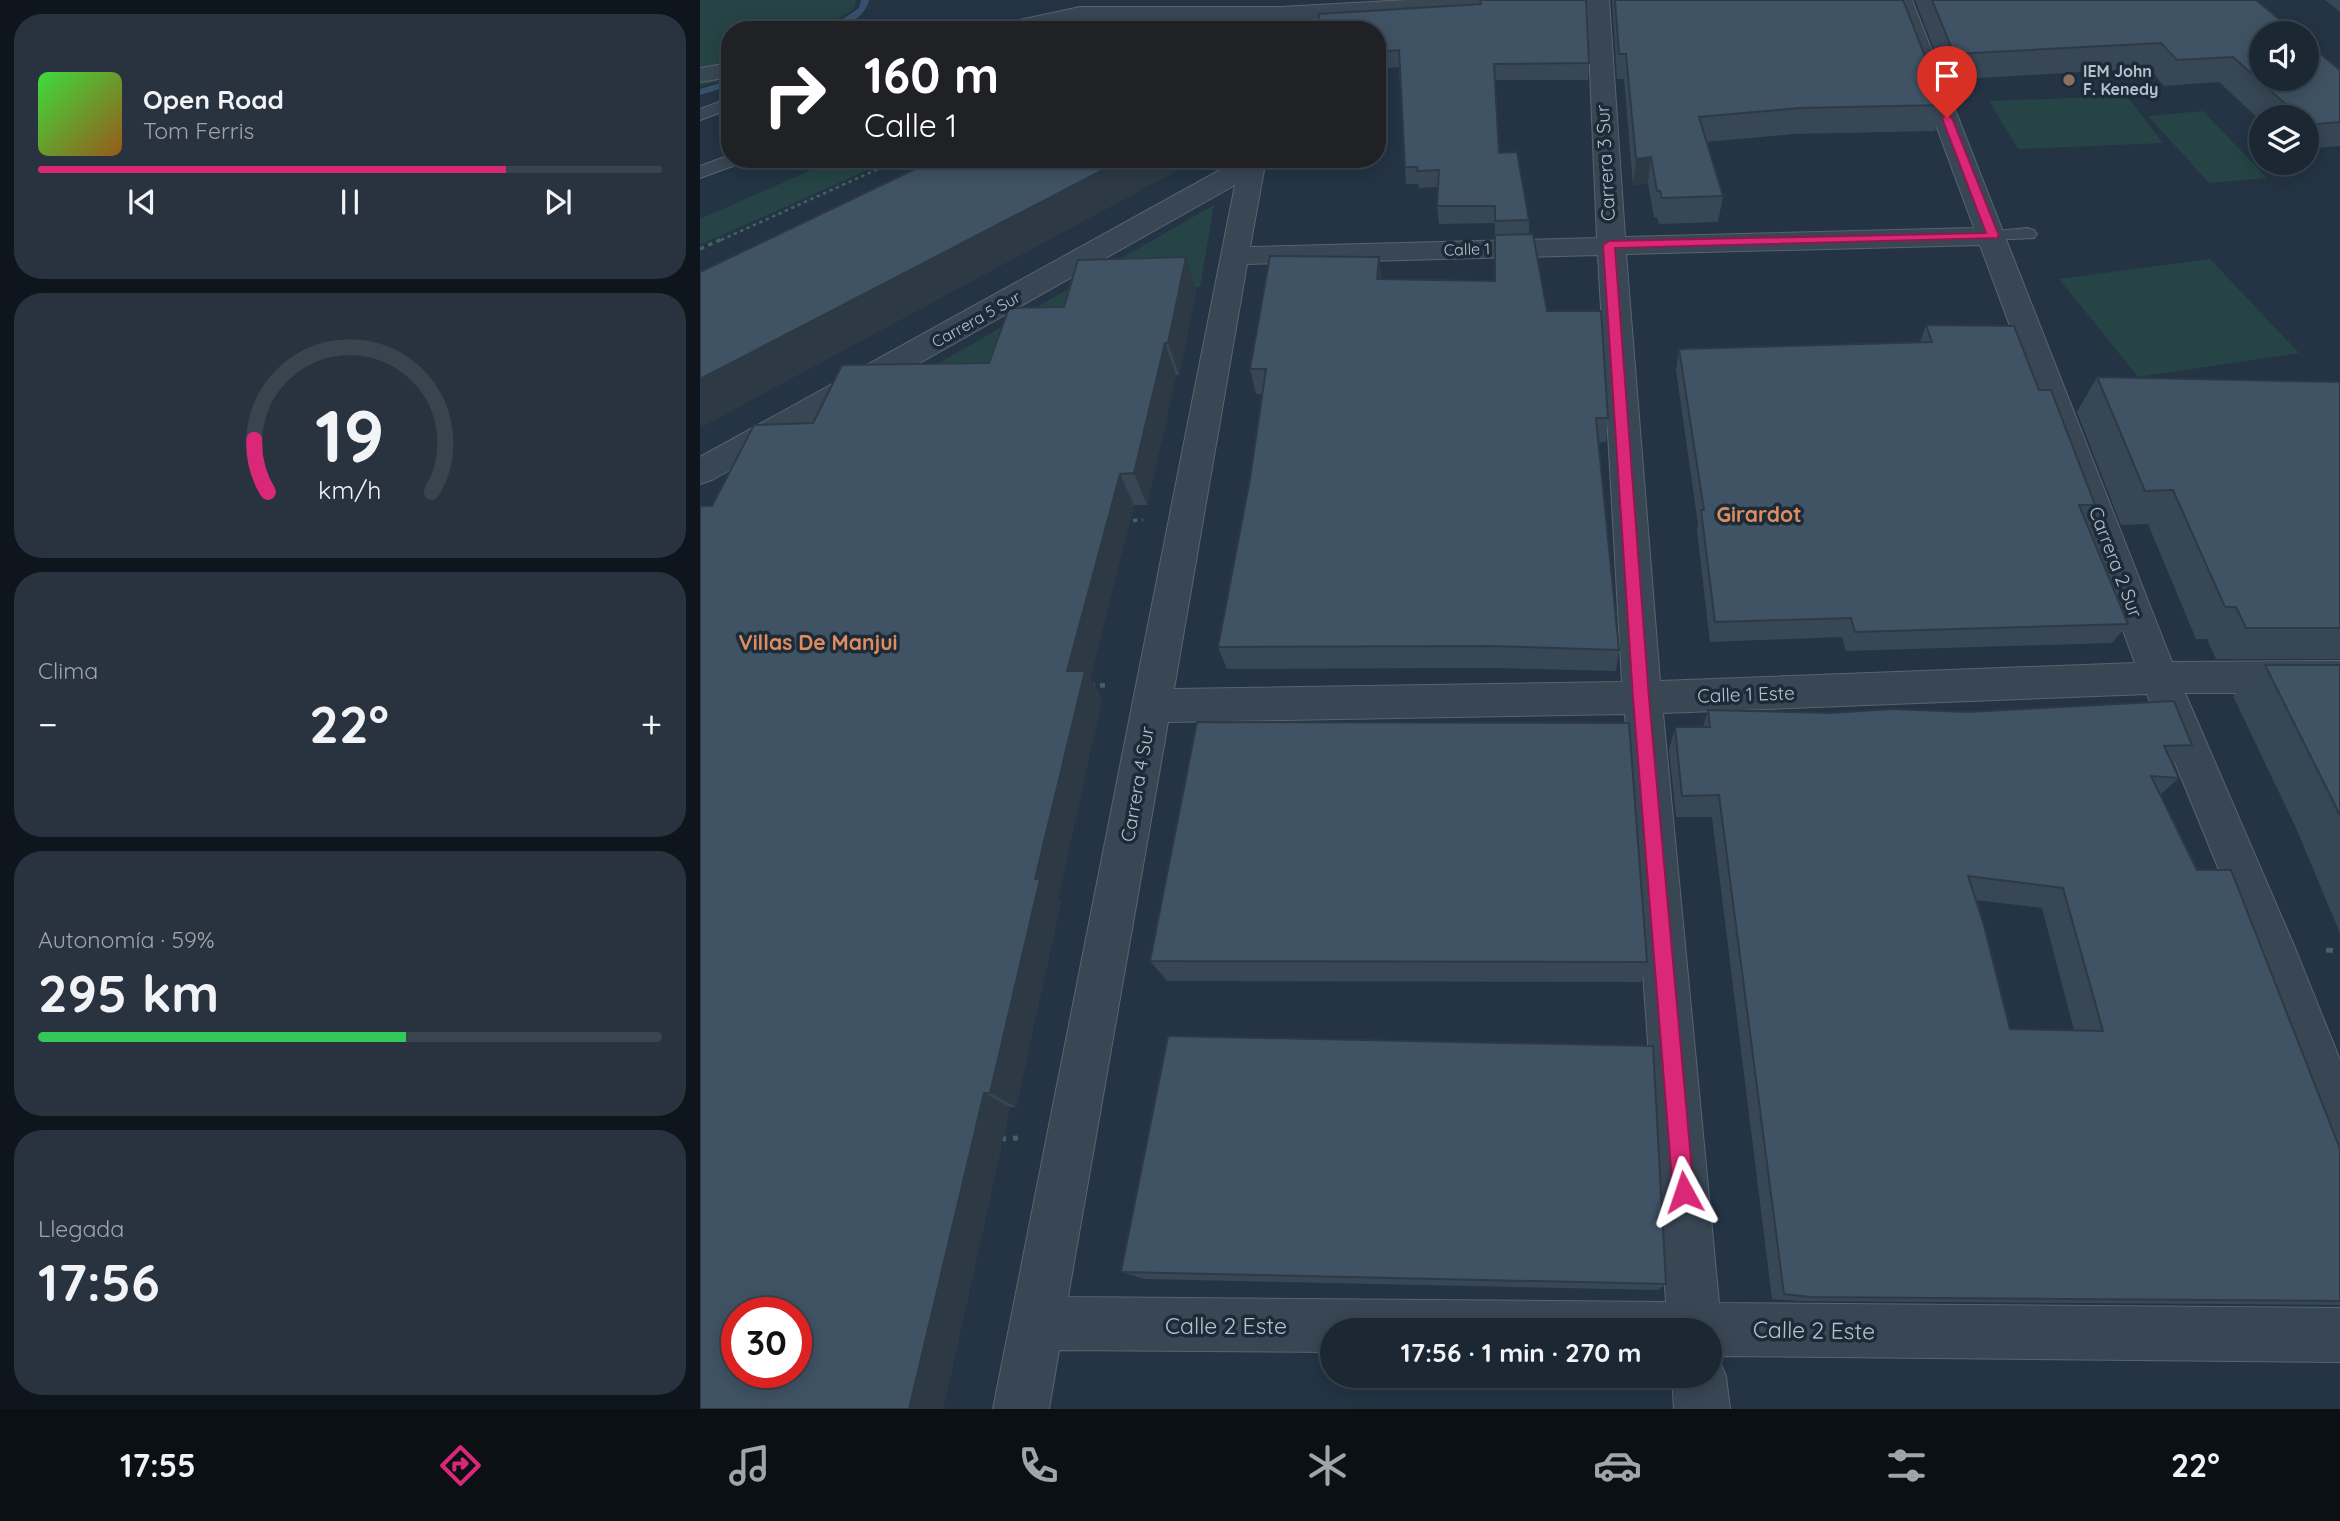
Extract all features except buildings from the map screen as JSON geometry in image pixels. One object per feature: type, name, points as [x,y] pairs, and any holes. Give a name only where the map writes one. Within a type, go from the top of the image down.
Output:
[{"type":"street","points":[[1204,14],[1231,0]]},
{"type":"street","points":[[1289,21],[1519,0]]},
{"type":"street","name":"Carrera 3 Sur","points":[[1598,0],[1609,245],[1641,698],[1695,1318]]},
{"type":"street","name":"Carrera 2 Sur","points":[[1901,0],[2159,678],[2267,935],[2340,1121]]},
{"type":"street","points":[[1046,18],[1080,14],[1204,14],[1269,21]]},
{"type":"street","points":[[700,75],[721,72]]},
{"type":"street","name":"Carrera 5 Sur","points":[[700,472],[1243,168]]},
{"type":"street","name":"Carrera 4 Sur","points":[[1021,1409],[1251,168]]},
{"type":"street","name":"Calle 1","points":[[1234,256],[1993,236]]},
{"type":"street","name":"Calle 1 Este","points":[[1153,695],[1641,698],[2159,678],[2340,677]]},
{"type":"street","name":"Calle 2 Este","points":[[1037,1323],[1320,1332]]},
{"type":"street","name":"Calle 2 Este","points":[[1722,1345],[2340,1335]]},
{"type":"street","name":"Carrera 3 Sur","points":[[1700,1388],[1702,1409]]},
{"type":"lane","points":[[700,115],[721,107]]},
{"type":"lane","points":[[700,172],[721,164]]},
{"type":"lane","points":[[1993,236],[2027,234]]},
{"type":"path","points":[[700,249],[880,168]]},
{"type":"path","points":[[1116,521],[1186,519]]},
{"type":"path","points":[[1086,686],[1153,695]]},
{"type":"path","points":[[989,1139],[1072,1136]]},
{"type":"green space","points":[[700,0],[856,0],[854,9],[836,21],[721,21],[721,81],[700,86]]},
{"type":"green space","points":[[1208,18],[1201,21],[1075,19]]},
{"type":"green space","points":[[2127,96],[2163,143],[2018,149],[1989,101]]},
{"type":"green space","points":[[2203,111],[2249,159],[2249,175],[2264,175],[2267,178],[2209,183],[2148,116]]},
{"type":"green space","points":[[816,168],[872,168],[700,245],[700,219]]},
{"type":"green space","points":[[1214,205],[1200,287],[1078,288],[1063,333],[1009,379],[899,386]]},
{"type":"green space","points":[[2210,259],[2299,353],[2138,377],[2059,279]]},
{"type":"waterway","points":[[845,21],[863,9],[865,0]]},
{"type":"waterway","points":[[700,92],[721,86]]},
{"type":"place","name":"IEM John F. Kenedy","points":[[2069,80]]},
{"type":"district","name":"Girardot","points":[[1759,514]]},
{"type":"district","name":"Villas De Manjui","points":[[818,642]]},
{"type":"route","points":[[1684,1192],[1641,698],[1609,245],[1993,236],[1947,118]]}]
